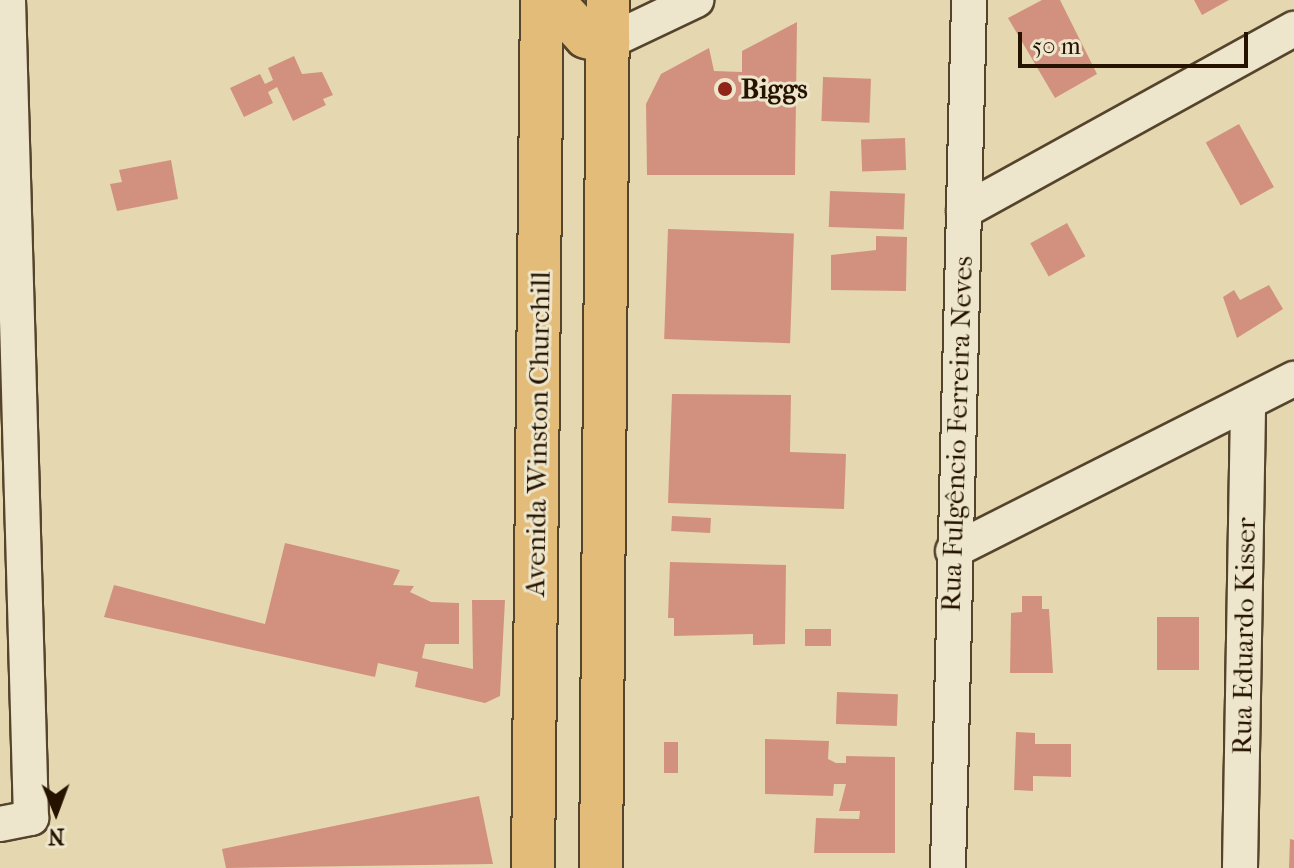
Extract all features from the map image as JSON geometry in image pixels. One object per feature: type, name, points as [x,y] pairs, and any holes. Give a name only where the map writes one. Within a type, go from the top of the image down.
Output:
[{"type":"main road","name":"Avenida Winston Churchill","points":[[533,868],[542,0]]},
{"type":"main road","points":[[552,0],[586,37],[608,42]]},
{"type":"main road","points":[[601,868],[608,0]]},
{"type":"street","points":[[8,0],[7,217],[16,821]]},
{"type":"street","points":[[608,42],[696,0]]},
{"type":"street","name":"Rua Fulgêncio Ferreira Neves","points":[[948,868],[953,551],[969,0]]},
{"type":"street","points":[[964,211],[1294,29]]},
{"type":"street","points":[[953,551],[1294,379]]},
{"type":"street","name":"Rua Eduardo Kisser","points":[[1240,868],[1248,404]]},
{"type":"building","points":[[1042,0],[1060,0],[1097,74],[1055,98],[1008,18]]},
{"type":"building","points":[[1194,0],[1229,0],[1202,15]]},
{"type":"building","name":"Biggs","points":[[797,22],[795,175],[647,175],[646,104],[661,74],[709,48],[714,71],[742,72],[742,51]]},
{"type":"building","points":[[294,56],[302,74],[322,72],[333,95],[323,99],[326,105],[293,121],[277,87],[268,92],[273,103],[244,117],[230,88],[260,74],[265,84],[273,80],[268,68]]},
{"type":"building","points":[[823,77],[871,79],[869,123],[821,121]]},
{"type":"building","points":[[1239,124],[1274,187],[1241,205],[1206,142]]},
{"type":"building","points":[[905,138],[906,170],[862,172],[861,140]]},
{"type":"building","points":[[171,160],[178,199],[117,211],[110,184],[122,182],[119,170]]},
{"type":"building","points":[[830,191],[905,194],[904,230],[829,227]]},
{"type":"building","points":[[1067,223],[1085,256],[1049,277],[1030,243]]},
{"type":"building","points":[[668,229],[794,233],[790,343],[664,339]]},
{"type":"building","points":[[876,236],[907,237],[906,291],[831,290],[831,255],[876,250]]},
{"type":"building","points":[[1269,285],[1283,309],[1237,338],[1223,297],[1234,290],[1240,300]]},
{"type":"building","points":[[672,394],[791,395],[790,452],[846,454],[844,509],[668,503]]},
{"type":"building","points":[[672,516],[711,518],[710,533],[671,531]]},
{"type":"building","points":[[285,543],[400,570],[393,585],[414,586],[410,592],[431,602],[459,603],[459,644],[425,644],[422,658],[473,669],[472,600],[505,600],[500,696],[485,703],[415,687],[418,672],[378,663],[375,677],[104,617],[114,585],[265,624]]},
{"type":"building","points":[[670,562],[786,565],[785,644],[753,645],[753,634],[674,636],[674,618],[668,618]]},
{"type":"building","points":[[1022,596],[1042,596],[1042,609],[1049,609],[1053,673],[1010,673],[1011,613],[1022,612]]},
{"type":"building","points":[[1157,617],[1199,617],[1199,670],[1157,670]]},
{"type":"building","points":[[805,629],[831,629],[831,646],[805,646]]},
{"type":"building","points":[[837,692],[898,694],[897,726],[836,724]]},
{"type":"building","points":[[1016,732],[1035,733],[1035,744],[1071,744],[1071,777],[1033,776],[1033,791],[1014,790]]},
{"type":"building","points":[[765,739],[829,741],[828,759],[836,763],[846,763],[846,756],[895,757],[895,853],[814,853],[816,818],[859,819],[860,811],[839,811],[846,784],[834,784],[833,796],[765,794]]},
{"type":"building","points":[[664,742],[678,742],[678,773],[664,773]]},
{"type":"building","points":[[479,796],[493,864],[226,868],[222,849]]},
{"type":"building","points":[[1290,839],[1294,840],[1294,868],[1289,868]]},
{"type":"place","name":"Biggs","points":[[725,89]]}]
